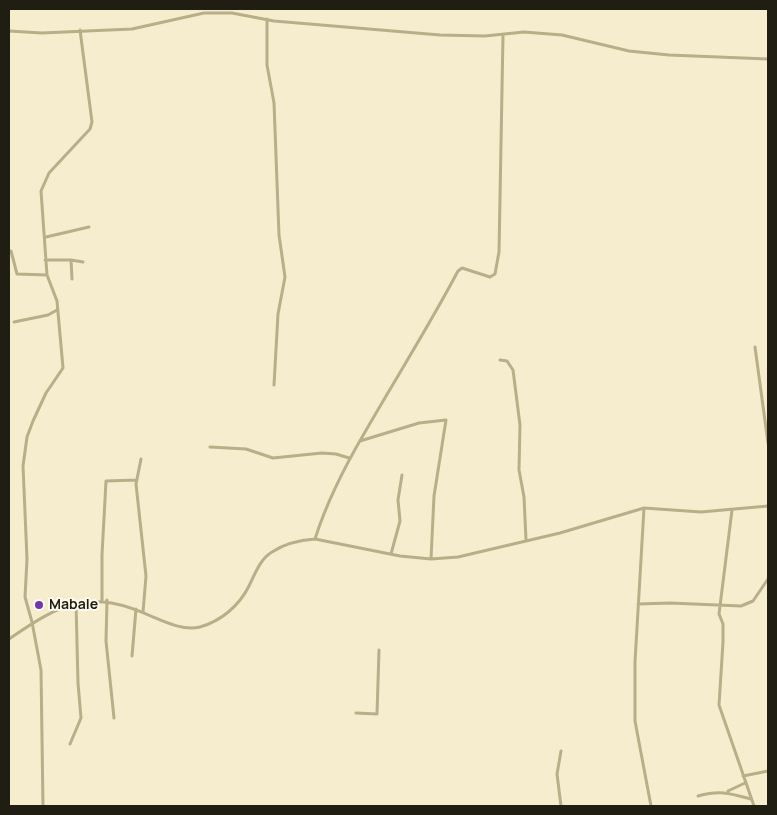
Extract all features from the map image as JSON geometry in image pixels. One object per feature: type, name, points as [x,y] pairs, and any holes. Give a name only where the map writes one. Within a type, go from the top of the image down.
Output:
[{"type":"street","points":[[9,30],[42,33],[132,29],[204,14],[232,12],[267,19],[440,34],[503,35],[524,32],[562,35],[629,51],[669,55],[768,59]]},
{"type":"street","points":[[267,19],[267,65],[274,103],[279,235],[285,277],[278,314],[274,385]]},
{"type":"street","points":[[43,806],[41,670],[25,597],[27,559],[23,500],[24,453],[33,421],[46,393],[63,368],[58,310],[47,275],[45,260],[46,237],[41,191],[50,173],[90,129],[92,122],[80,30]]},
{"type":"street","points":[[315,539],[320,522],[349,458],[458,271],[462,268],[490,276],[496,274],[499,252],[503,35]]},
{"type":"street","points":[[46,237],[89,226]]},
{"type":"street","points":[[11,252],[17,274],[47,275]]},
{"type":"street","points":[[45,260],[83,262]]},
{"type":"street","points":[[71,260],[72,279]]},
{"type":"street","points":[[14,322],[48,315],[58,310]]},
{"type":"street","points":[[755,347],[768,443]]},
{"type":"street","points":[[500,360],[507,361],[513,370],[520,425],[518,470],[524,497],[526,540]]},
{"type":"street","points":[[360,441],[419,423],[446,420],[433,510],[431,559]]},
{"type":"street","points":[[210,447],[246,449],[273,458],[322,453],[336,454],[349,458]]},
{"type":"street","points":[[141,459],[137,480],[146,568],[143,612]]},
{"type":"street","points":[[391,554],[400,521],[398,500],[402,475]]},
{"type":"street","points":[[114,718],[106,635],[102,555],[106,481],[137,480]]},
{"type":"street","points":[[9,639],[32,622],[76,603],[105,600],[136,609],[182,628],[198,628],[210,624],[226,614],[238,602],[248,589],[262,561],[272,552],[296,542],[315,539],[391,554],[431,559],[458,557],[560,533],[644,508],[701,512],[768,506]]},
{"type":"street","points":[[644,508],[638,604],[635,721],[651,806]]},
{"type":"street","points":[[732,510],[719,614],[723,642],[719,705],[742,776],[754,806]]},
{"type":"street","points":[[638,604],[721,604],[741,606],[753,601],[768,579]]},
{"type":"street","points":[[70,744],[81,718],[76,603]]},
{"type":"street","points":[[132,656],[136,609]]},
{"type":"street","points":[[356,713],[377,714],[379,650]]},
{"type":"street","points":[[561,751],[558,774],[561,806]]},
{"type":"street","points":[[742,776],[768,771]]},
{"type":"street","points":[[722,792],[746,783]]},
{"type":"street","points":[[698,796],[711,792],[731,792],[751,800]]},
{"type":"place","name":"Mabale","points":[[39,605]]}]
